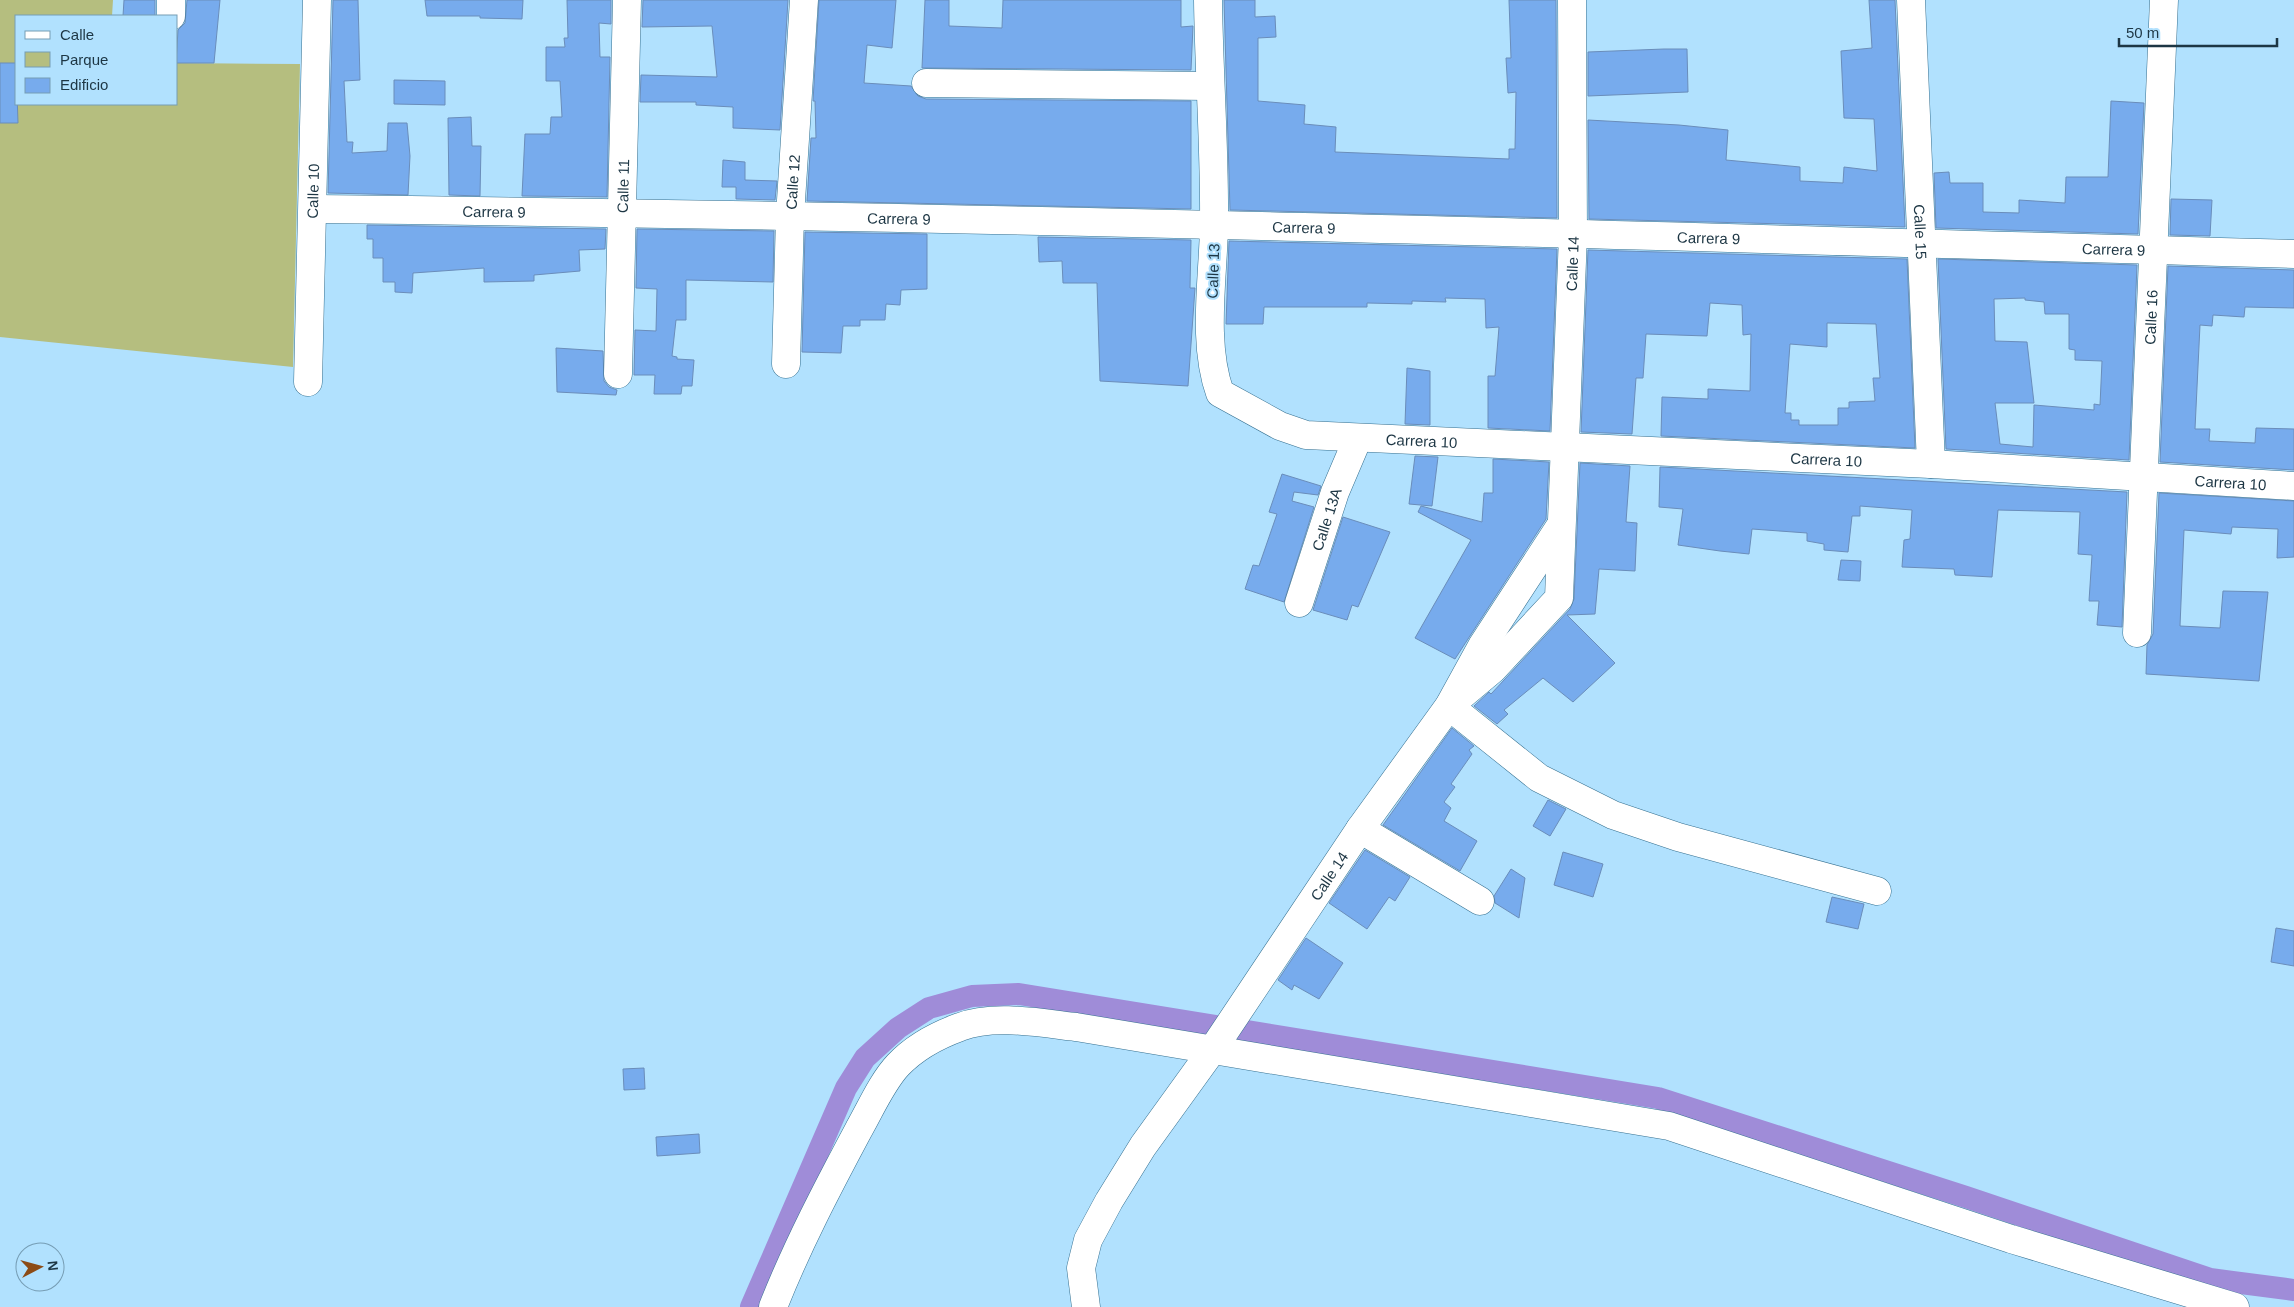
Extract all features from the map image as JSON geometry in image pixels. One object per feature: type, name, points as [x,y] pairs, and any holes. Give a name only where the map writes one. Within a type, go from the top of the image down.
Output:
[{"type":"street","points":[[171,0],[171,15]]},
{"type":"street","name":"Calle 10","points":[[308,382],[317,0]]},
{"type":"street","name":"Calle 11","points":[[618,374],[627,0]]},
{"type":"street","name":"Calle 12","points":[[786,364],[790,216],[804,0]]},
{"type":"street","name":"Calle 13","points":[[1208,0],[1214,226],[1211,342],[1214,376],[1220,393],[1280,426],[1306,435],[1358,438]]},
{"type":"street","name":"Calle 14","points":[[1449,706],[1493,669],[1559,598],[1573,235],[1572,0]]},
{"type":"street","name":"Calle 15","points":[[1911,0],[1931,464]]},
{"type":"street","name":"Calle 16","points":[[2137,633],[2155,250],[2164,0]]},
{"type":"street","points":[[926,83],[1209,86]]},
{"type":"street","name":"Carrera 9","points":[[313,209],[623,212],[2294,254]]},
{"type":"street","name":"Carrera 10","points":[[1358,438],[1931,464],[2294,486]]},
{"type":"street","name":"Calle 13A","points":[[1299,603],[1335,492],[1358,438]]},
{"type":"street","name":"Calle 14","points":[[1086,1307],[1081,1268],[1088,1240],[1109,1201],[1143,1146],[1213,1049],[1360,829],[1449,706],[1482,646],[1562,525]]},
{"type":"street","points":[[1449,706],[1539,778],[1613,815],[1678,837],[1877,891]]},
{"type":"street","points":[[1360,829],[1480,902]]},
{"type":"street","points":[[774,1307],[785,1278],[836,1172],[877,1097],[898,1065],[926,1043],[961,1026],[1021,1021],[1076,1027],[1213,1049],[1669,1126],[2012,1239],[2235,1307]]},
{"type":"green space","points":[[0,0],[113,0],[112,15],[15,15],[15,105],[178,105],[178,63],[300,64],[293,367],[0,337]]},
{"type":"building","points":[[124,0],[155,0],[155,15],[123,15]]},
{"type":"building","points":[[187,0],[220,0],[214,63],[178,63],[178,30],[185,23]]},
{"type":"building","points":[[333,0],[358,0],[360,80],[344,81],[347,142],[353,142],[352,153],[387,151],[388,123],[407,123],[410,156],[408,195],[328,193]]},
{"type":"building","points":[[425,0],[523,0],[522,19],[480,18],[480,16],[427,16]]},
{"type":"building","points":[[567,0],[611,0],[611,24],[599,23],[600,57],[610,57],[607,197],[522,196],[525,134],[550,134],[551,117],[562,117],[560,81],[546,81],[546,47],[565,47],[564,38],[568,38]]},
{"type":"building","points":[[643,0],[788,0],[780,130],[733,128],[733,107],[696,105],[696,102],[640,102],[641,75],[717,77],[712,26],[642,27]]},
{"type":"building","points":[[819,0],[896,0],[892,48],[867,45],[864,83],[911,86],[918,96],[926,99],[1191,101],[1191,209],[807,201],[811,138],[816,138],[815,101],[813,101]]},
{"type":"building","points":[[925,0],[949,0],[949,26],[1002,28],[1003,0],[1181,0],[1181,27],[1193,26],[1191,70],[922,68]]},
{"type":"building","points":[[1224,0],[1255,0],[1255,17],[1275,16],[1276,37],[1258,38],[1258,101],[1305,105],[1304,124],[1336,127],[1335,152],[1509,159],[1509,149],[1515,149],[1516,92],[1508,93],[1506,58],[1511,58],[1509,0],[1556,0],[1557,218],[1230,210]]},
{"type":"building","points":[[1869,0],[1895,0],[1905,227],[1589,219],[1588,120],[1728,130],[1726,160],[1800,167],[1800,181],[1843,183],[1844,167],[1877,171],[1874,119],[1844,118],[1841,51],[1872,48]]},
{"type":"building","points":[[1687,49],[1688,92],[1588,96],[1588,52]]},
{"type":"building","points":[[0,63],[15,63],[15,105],[17,105],[18,123],[0,123]]},
{"type":"building","points":[[394,80],[445,81],[445,105],[394,104]]},
{"type":"building","points":[[2111,101],[2144,103],[2138,234],[1936,228],[1934,173],[1949,172],[1950,183],[1983,183],[1983,212],[2019,213],[2019,200],[2065,203],[2066,177],[2108,177]]},
{"type":"building","points":[[471,117],[472,146],[481,146],[480,196],[449,195],[448,118]]},
{"type":"building","points":[[723,160],[745,162],[745,180],[777,181],[775,200],[736,199],[736,187],[722,187]]},
{"type":"building","points":[[2171,199],[2212,200],[2210,236],[2170,235]]},
{"type":"building","points":[[367,225],[606,229],[605,249],[579,250],[580,271],[534,275],[534,281],[484,282],[484,268],[413,273],[412,293],[395,292],[395,282],[383,282],[383,258],[373,258],[373,239],[367,239]]},
{"type":"building","points":[[637,229],[774,231],[773,282],[686,280],[686,320],[676,320],[672,356],[677,357],[677,359],[694,360],[692,386],[682,386],[681,394],[654,394],[655,375],[634,375],[635,330],[656,331],[657,289],[636,288]]},
{"type":"building","points":[[805,232],[927,234],[927,289],[901,290],[900,305],[886,304],[885,320],[860,320],[860,326],[843,326],[841,353],[802,352]]},
{"type":"building","points":[[1038,237],[1191,240],[1190,288],[1195,288],[1188,386],[1100,381],[1097,283],[1063,283],[1062,261],[1039,262]]},
{"type":"building","points":[[1229,241],[1557,249],[1550,431],[1488,428],[1488,376],[1495,376],[1499,327],[1486,328],[1485,299],[1445,298],[1446,302],[1412,301],[1412,304],[1367,303],[1367,307],[1264,307],[1263,324],[1226,324]]},
{"type":"building","points":[[1588,250],[1907,259],[1915,448],[1661,436],[1662,397],[1708,399],[1708,389],[1750,391],[1751,334],[1743,335],[1742,305],[1710,303],[1707,336],[1646,334],[1643,378],[1636,378],[1632,434],[1581,432]],"holes":[[[1827,323],[1876,324],[1880,378],[1873,378],[1875,401],[1849,402],[1849,408],[1838,408],[1838,425],[1799,425],[1799,420],[1791,420],[1791,413],[1785,413],[1790,344],[1827,347]]]},
{"type":"building","points":[[1938,259],[2137,265],[2129,460],[1946,449]],"holes":[[[2025,298],[2025,300],[2044,302],[2045,314],[2069,314],[2069,349],[2075,350],[2075,360],[2102,361],[2100,405],[2094,404],[2094,410],[2034,405],[2033,447],[2000,444],[1995,403],[2034,403],[2027,342],[1995,341],[1994,299]]]},
{"type":"building","points":[[2168,266],[2294,270],[2294,308],[2245,307],[2244,317],[2213,315],[2212,326],[2200,325],[2195,429],[2210,429],[2209,441],[2255,443],[2256,428],[2294,429],[2294,470],[2160,462]]},
{"type":"building","points":[[556,348],[603,351],[604,381],[609,387],[617,390],[616,395],[557,392]]},
{"type":"building","points":[[1407,368],[1430,371],[1430,425],[1405,424]]},
{"type":"building","points":[[1415,456],[1438,457],[1432,506],[1409,504]]},
{"type":"building","points":[[1493,459],[1549,462],[1546,519],[1455,659],[1415,638],[1471,540],[1418,512],[1421,506],[1482,522],[1484,493],[1493,493]]},
{"type":"building","points":[[1580,463],[1630,466],[1626,522],[1637,523],[1635,571],[1599,569],[1595,614],[1567,615],[1615,663],[1573,702],[1543,678],[1504,710],[1508,714],[1497,724],[1474,706],[1489,692],[1491,694],[1570,609],[1574,599]]},
{"type":"building","points":[[1660,467],[2127,492],[2122,627],[2097,625],[2099,601],[2089,601],[2092,555],[2078,554],[2080,512],[1998,510],[1992,577],[1955,575],[1954,569],[1902,567],[1904,540],[1910,539],[1912,510],[1860,506],[1860,516],[1852,516],[1848,552],[1824,550],[1824,544],[1807,541],[1807,533],[1752,529],[1749,554],[1720,551],[1678,545],[1683,509],[1659,507]]},
{"type":"building","points":[[1282,474],[1321,486],[1318,495],[1294,492],[1292,501],[1314,507],[1284,602],[1245,589],[1253,565],[1259,566],[1277,514],[1269,512]]},
{"type":"building","points":[[2159,493],[2294,501],[2294,557],[2277,558],[2278,529],[2232,527],[2231,534],[2184,530],[2180,626],[2220,628],[2223,591],[2268,592],[2259,681],[2146,674],[2147,645],[2153,634]]},
{"type":"building","points":[[1343,517],[1390,532],[1358,607],[1352,605],[1347,620],[1313,610]]},
{"type":"building","points":[[1841,560],[1861,561],[1860,581],[1838,580]]},
{"type":"building","points":[[1452,728],[1474,746],[1469,750],[1472,754],[1451,784],[1455,787],[1444,802],[1451,808],[1444,821],[1477,841],[1460,871],[1383,825]]},
{"type":"building","points":[[1548,800],[1566,809],[1550,836],[1533,826]]},
{"type":"building","points":[[1365,850],[1410,877],[1395,901],[1389,897],[1367,929],[1329,903]]},
{"type":"building","points":[[1563,852],[1603,864],[1593,897],[1554,885]]},
{"type":"building","points":[[1511,869],[1525,878],[1519,918],[1495,903],[1494,896]]},
{"type":"building","points":[[1832,897],[1864,904],[1858,929],[1826,922]]},
{"type":"building","points":[[2276,928],[2294,931],[2294,966],[2271,962]]},
{"type":"building","points":[[1306,938],[1343,963],[1319,999],[1294,985],[1292,990],[1278,980]]},
{"type":"building","points":[[644,1068],[645,1089],[624,1090],[623,1069]]},
{"type":"building","points":[[699,1134],[700,1153],[657,1156],[656,1137]]},
{"type":"waterway","points":[[751,1307],[846,1088],[865,1058],[898,1028],[929,1008],[972,996],[1019,994],[1658,1098],[1966,1197],[2210,1279],[2294,1290]]}]
